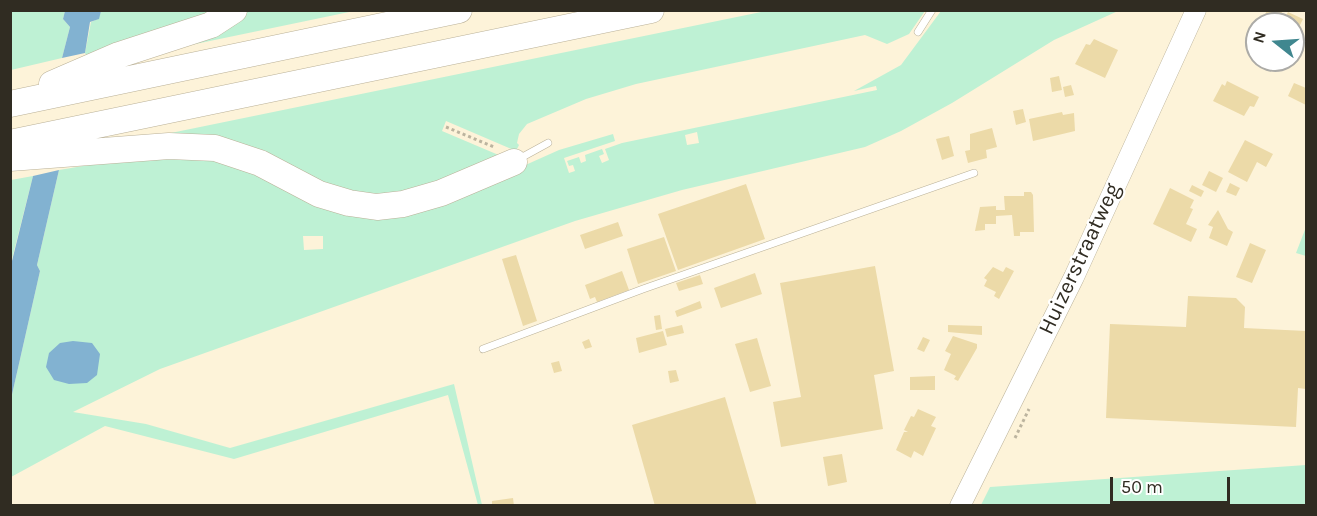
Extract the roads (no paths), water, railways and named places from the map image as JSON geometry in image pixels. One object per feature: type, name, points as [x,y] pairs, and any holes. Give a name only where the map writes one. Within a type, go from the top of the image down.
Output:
[{"type":"highway","points":[[10,103],[119,55],[211,25],[234,10]]},
{"type":"highway","points":[[10,103],[459,10]]},
{"type":"highway","points":[[10,143],[651,10]]},
{"type":"highway","points":[[10,158],[169,146],[215,148],[260,163],[328,197],[377,207],[403,204],[441,193],[518,160]]},
{"type":"street","name":"Huizerstraatweg","points":[[960,506],[1074,277],[1196,10]]},
{"type":"lane","points":[[918,32],[932,10]]},
{"type":"lane","points":[[518,160],[548,143]]},
{"type":"lane","points":[[483,349],[643,289],[974,172]]},
{"type":"water","points":[[65,11],[101,11],[99,19],[90,22],[85,53],[62,58],[70,27],[63,19]]},
{"type":"water","points":[[59,170],[37,265],[40,271],[11,399],[11,265],[33,176]]},
{"type":"water","points":[[73,341],[92,343],[100,354],[97,375],[87,383],[69,384],[54,380],[46,367],[49,353],[60,343]]}]
